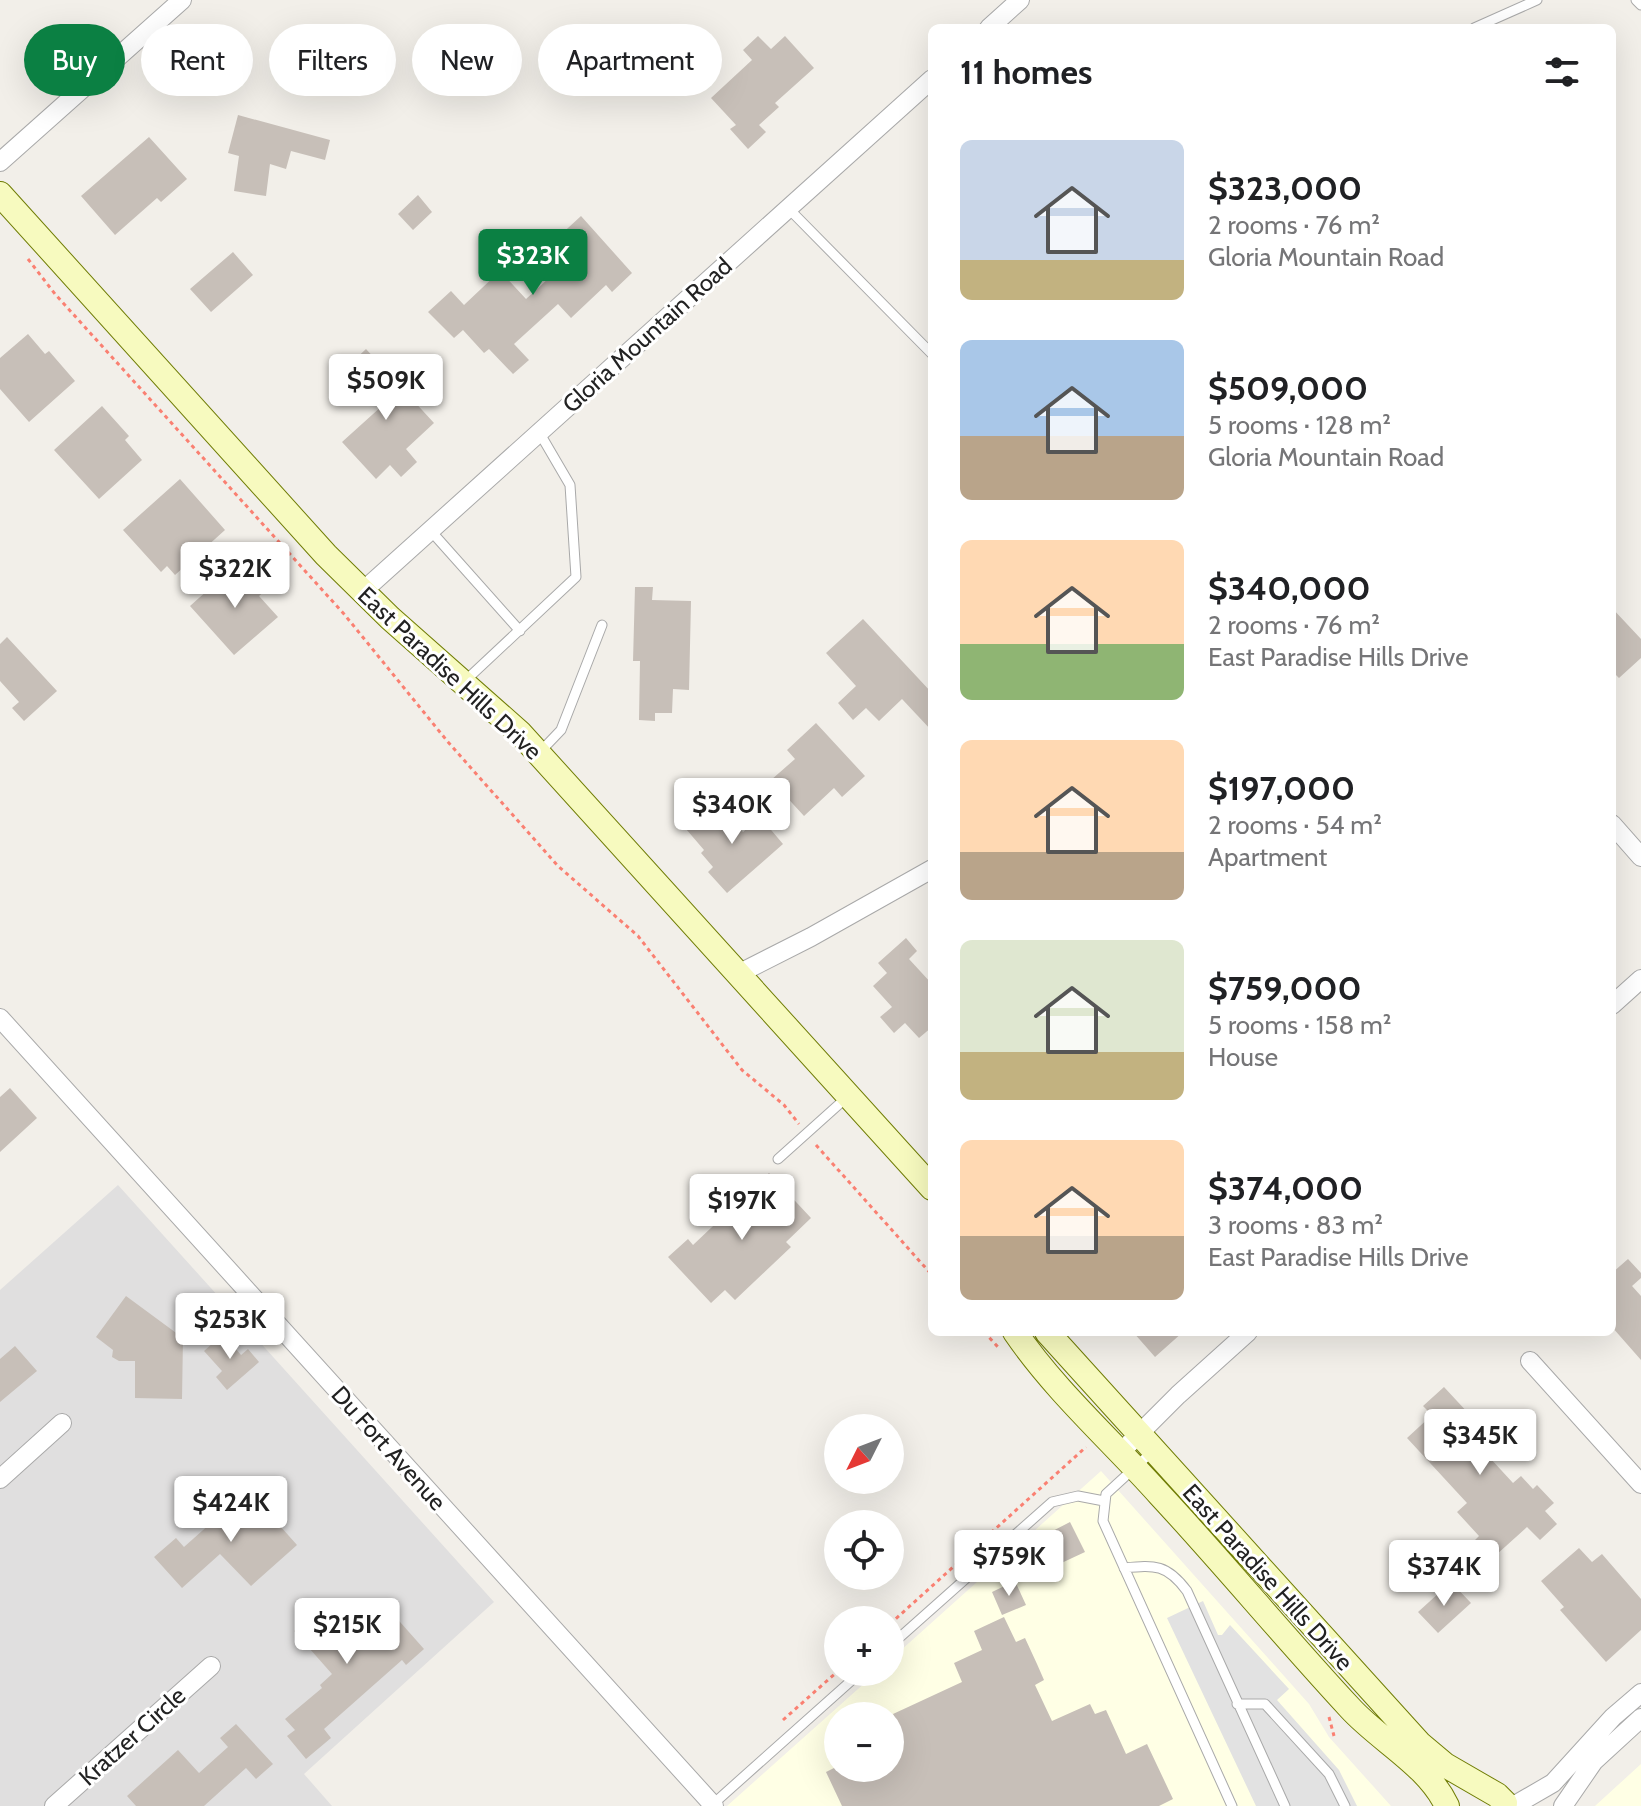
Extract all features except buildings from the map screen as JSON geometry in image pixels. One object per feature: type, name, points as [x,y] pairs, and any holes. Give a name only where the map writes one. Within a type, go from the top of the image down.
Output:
[{"type":"main road","name":"East Paradise Hills Drive","points":[[0,194],[362,592],[465,681],[539,753],[928,1184]]},
{"type":"main road","name":"East Paradise Hills Drive","points":[[1018,1336],[1366,1725],[1428,1777],[1447,1806]]},
{"type":"main road","name":"East Paradise Hills Drive","points":[[1051,1336],[1420,1744],[1445,1765],[1497,1795],[1506,1805]]},
{"type":"street","points":[[0,162],[182,0]]},
{"type":"street","points":[[993,24],[1020,0]]},
{"type":"street","name":"Gloria Mountain Road","points":[[362,592],[928,83]]},
{"type":"street","points":[[1616,829],[1641,857]]},
{"type":"street","points":[[738,974],[928,871]]},
{"type":"street","points":[[1616,1001],[1641,979]]},
{"type":"street","name":"Du Fort Avenue","points":[[0,1018],[713,1805]]},
{"type":"street","points":[[1127,1461],[1244,1336]]},
{"type":"street","points":[[1530,1361],[1641,1484]]},
{"type":"street","points":[[0,1479],[62,1423]]},
{"type":"street","name":"Kratzer Circle","points":[[54,1806],[211,1666]]},
{"type":"street","points":[[1506,1805],[1553,1783],[1613,1717],[1641,1693]]},
{"type":"street","points":[[1563,1806],[1594,1761],[1641,1718]]},
{"type":"lane","points":[[1483,24],[1537,0]]},
{"type":"lane","points":[[1636,0],[1641,5]]},
{"type":"lane","points":[[788,208],[928,350]]},
{"type":"lane","points":[[465,681],[573,582],[577,569],[570,485],[539,432]]},
{"type":"lane","points":[[430,530],[520,631]]},
{"type":"lane","points":[[539,753],[561,730],[602,625]]},
{"type":"lane","points":[[778,1159],[849,1096]]},
{"type":"lane","points":[[1127,1461],[1106,1494],[1103,1521],[1232,1806]]},
{"type":"lane","points":[[904,1634],[1052,1502],[1078,1496],[1104,1501]]},
{"type":"lane","points":[[1124,1568],[1164,1568],[1187,1591],[1285,1806]]},
{"type":"lane","points":[[713,1805],[845,1686]]},
{"type":"lane","points":[[1237,1704],[1265,1704],[1329,1774],[1345,1806]]},
{"type":"path","points":[[22,251],[55,294],[344,614],[448,742],[558,866],[638,936],[742,1070],[784,1105],[928,1270]]},
{"type":"path","points":[[904,1611],[1088,1445]]},
{"type":"shaded area","points":[[118,1185],[494,1602],[304,1774],[332,1806],[0,1806],[0,1290]]},
{"type":"shaded area","points":[[1101,1471],[1309,1704],[1329,1737],[1391,1806],[727,1806],[824,1719],[824,1782],[904,1782],[904,1702],[843,1702],[861,1686],[904,1686],[904,1647]]},
{"type":"shaded area","points":[[1203,1601],[1218,1635],[1222,1635],[1230,1625],[1289,1689],[1277,1700],[1339,1770],[1357,1806],[1256,1806],[1167,1618]]},
{"type":"shaded area","points":[[1641,1764],[1641,1806],[1595,1806]]}]
